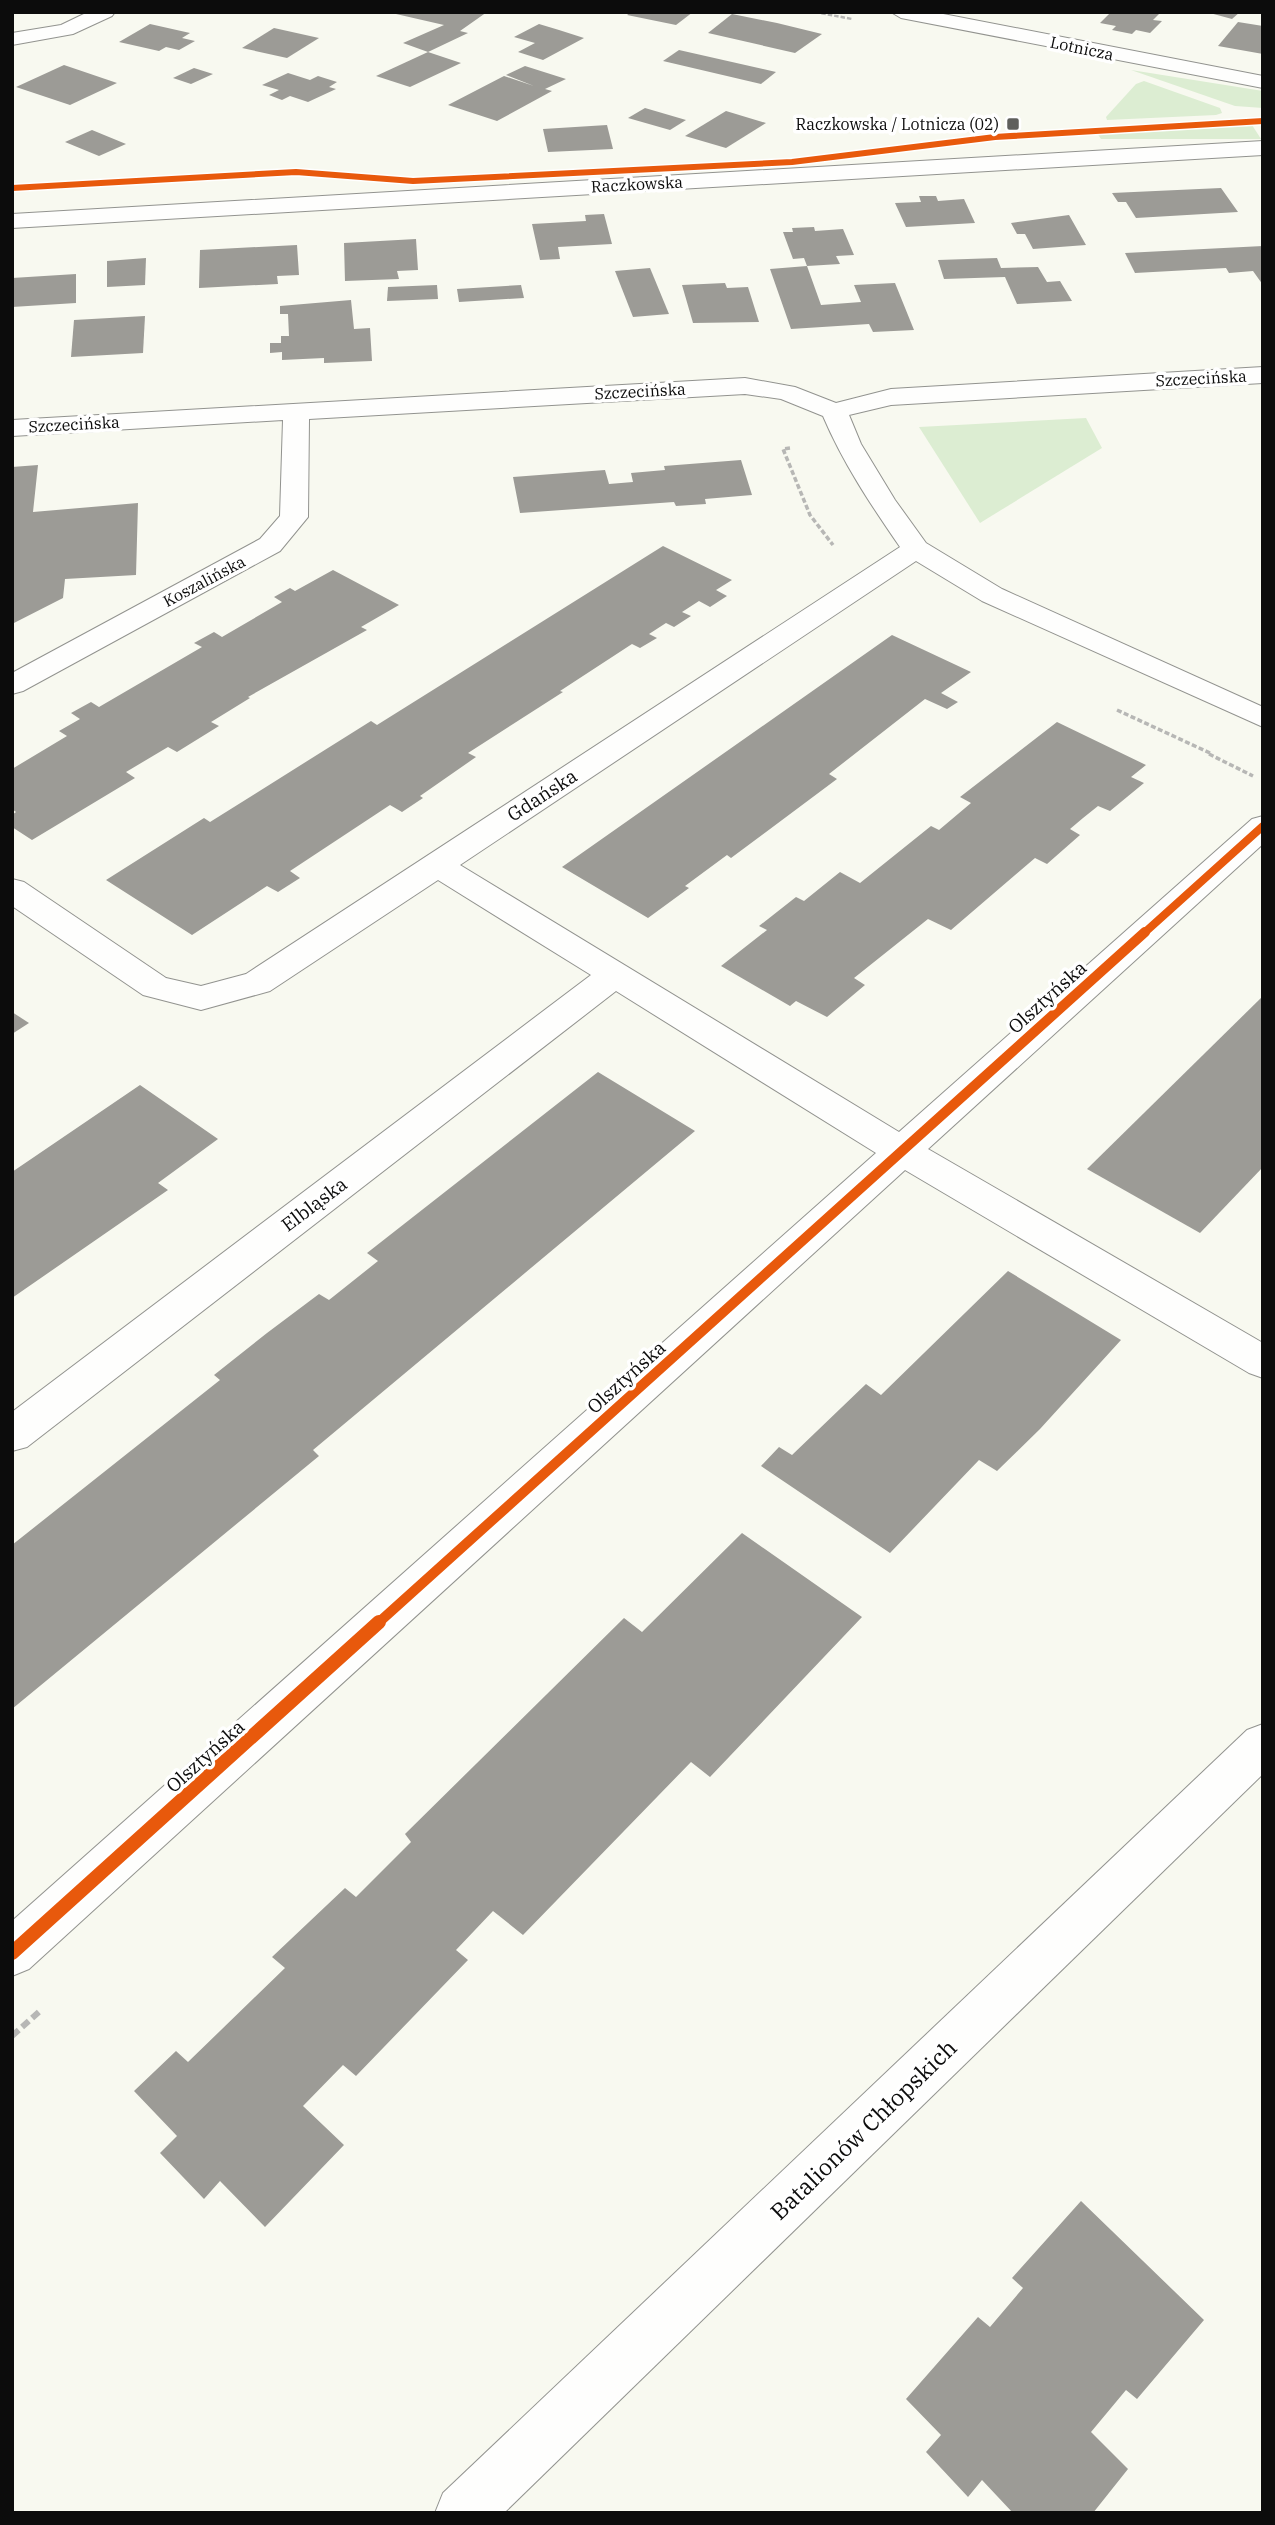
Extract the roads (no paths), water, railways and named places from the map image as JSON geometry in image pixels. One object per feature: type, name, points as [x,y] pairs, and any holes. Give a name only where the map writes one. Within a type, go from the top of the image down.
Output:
[{"type":"street","points":[[12,39],[66,30],[105,12]]},
{"type":"street","name":"Lotnicza","points":[[901,12],[1263,82]]},
{"type":"street","points":[[1006,32],[1023,19]]},
{"type":"street","name":"Raczkowska","points":[[12,221],[1263,148]]},
{"type":"street","name":"Szczecińska","points":[[12,428],[745,386],[786,393],[834,411],[891,397],[1263,375]]},
{"type":"street","name":"Koszalińska","points":[[12,685],[270,545],[294,517],[296,411]]},
{"type":"street","points":[[834,411],[848,444],[882,502],[916,549],[992,595],[1263,718]]},
{"type":"street","name":"Gdańska","points":[[12,890],[155,987],[201,998],[258,983],[916,549]]},
{"type":"street","name":"Olsztyńska","points":[[12,1953],[1263,827]]},
{"type":"street","points":[[436,864],[617,973],[902,1151],[1263,1362]]},
{"type":"street","name":"Elbląska","points":[[12,1435],[617,973]]},
{"type":"street","name":"Batalionów Chłopskich","points":[[463,2513],[1263,1744]]},
{"type":"place","name":"Raczkowska / Lotnicza (02)","points":[[1013,124]]}]
